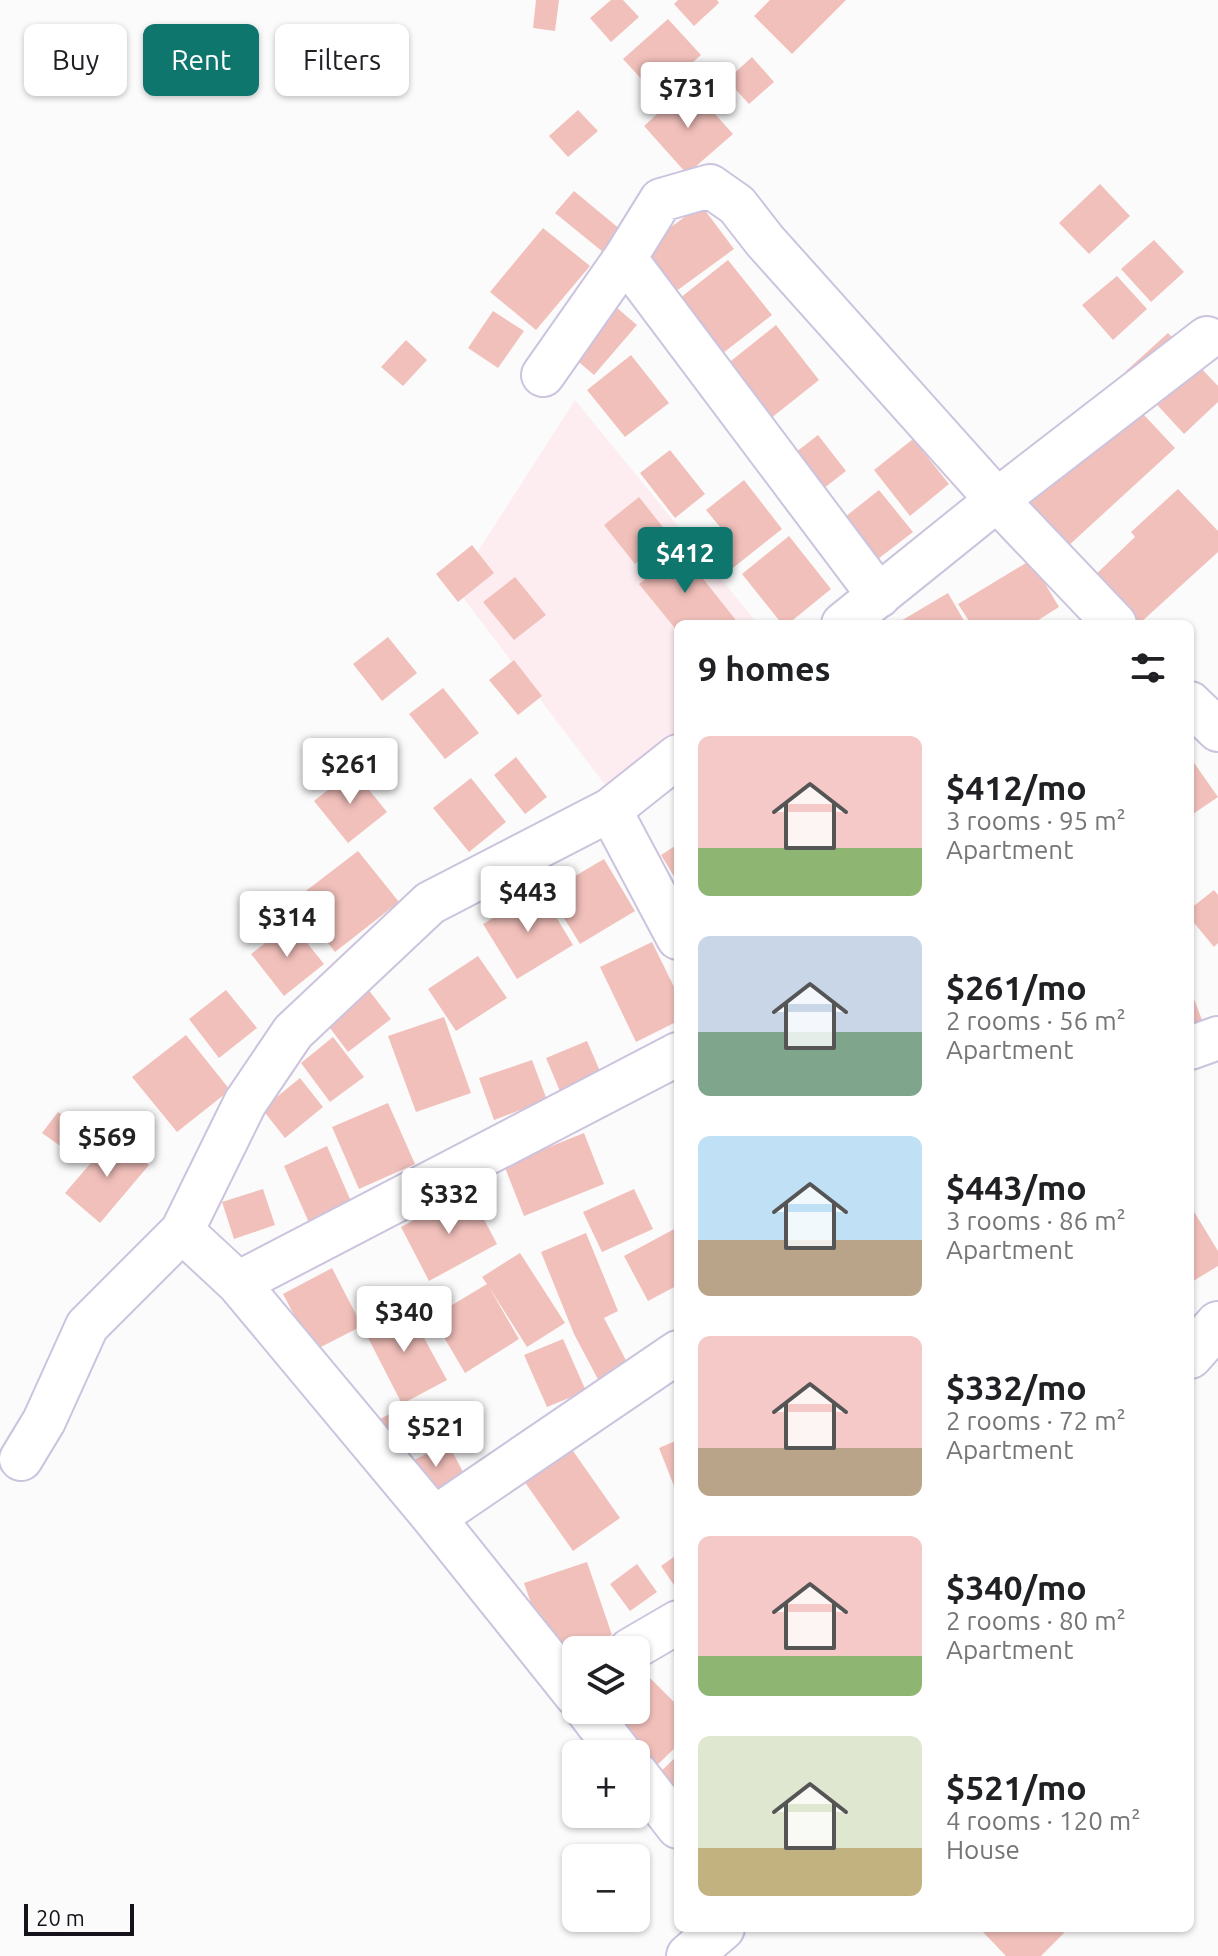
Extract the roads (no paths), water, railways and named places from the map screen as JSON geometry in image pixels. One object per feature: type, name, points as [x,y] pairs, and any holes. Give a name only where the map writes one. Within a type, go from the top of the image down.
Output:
[{"type":"street","points":[[543,375],[625,258],[661,200],[710,186],[737,205],[765,241],[997,500],[1111,620]]},
{"type":"street","points":[[625,258],[879,596]]},
{"type":"street","points":[[848,620],[1207,338]]},
{"type":"street","points":[[21,1459],[44,1421],[87,1326],[182,1231],[245,1103],[293,1032],[430,903],[610,810],[674,759]]},
{"type":"street","points":[[610,810],[674,930]]},
{"type":"street","points":[[1194,1047],[1218,1038]]},
{"type":"street","points":[[238,1283],[674,1056]]},
{"type":"street","points":[[182,1231],[238,1283],[562,1675]]},
{"type":"street","points":[[1194,1351],[1218,1324]]},
{"type":"street","points":[[434,1518],[674,1355]]},
{"type":"street","points":[[650,1638],[674,1624]]},
{"type":"street","points":[[650,1791],[674,1822]]},
{"type":"street","points":[[689,1956],[717,1932]]}]
